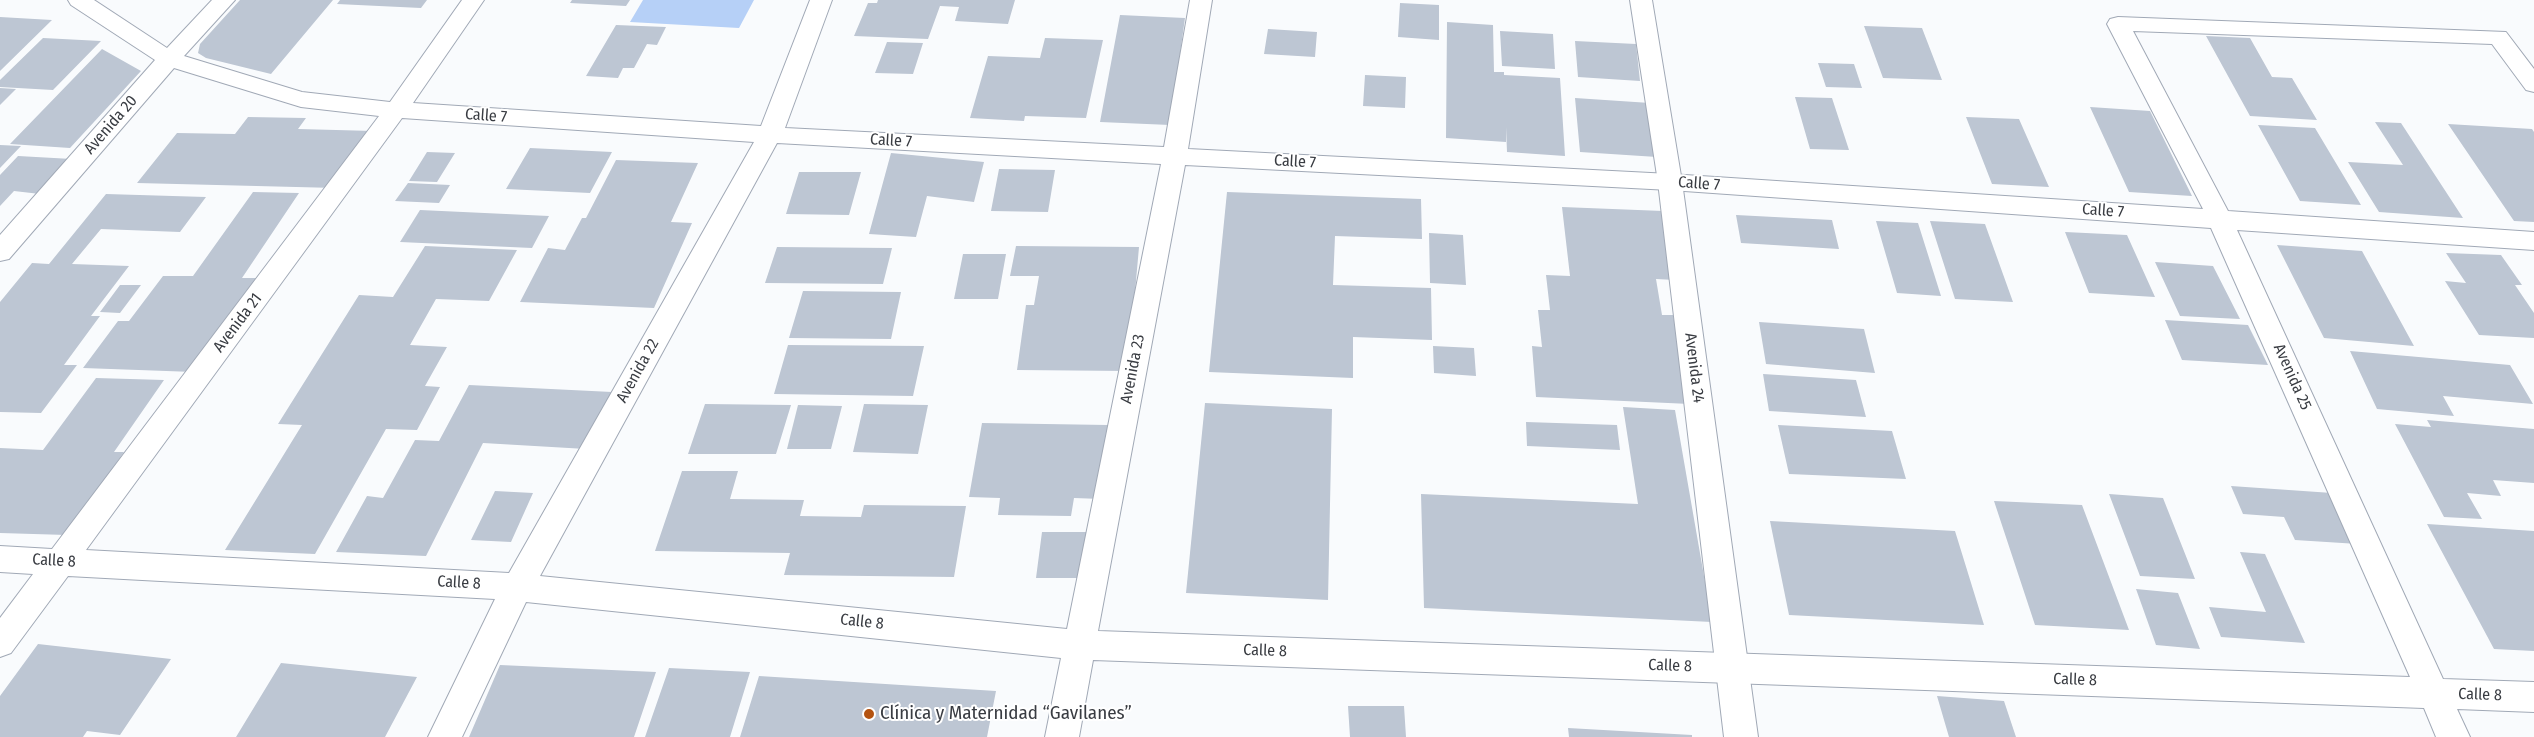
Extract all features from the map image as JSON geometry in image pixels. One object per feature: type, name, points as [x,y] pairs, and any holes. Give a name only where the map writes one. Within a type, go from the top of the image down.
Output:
[{"type":"street","name":"Calle 7","points":[[79,0],[169,59],[301,99],[396,110],[770,134],[1670,182],[2220,218],[2534,242]]},
{"type":"street","name":"Avenida 20","points":[[0,252],[169,59],[224,0]]},
{"type":"street","name":"Avenida 21","points":[[0,643],[396,110],[473,0]]},
{"type":"street","name":"Avenida 22","points":[[446,737],[518,586],[770,134],[821,0]]},
{"type":"street","name":"Avenida 23","points":[[1062,737],[1175,155],[1201,0]]},
{"type":"street","name":"Avenida 24","points":[[1641,0],[1670,182],[1741,737]]},
{"type":"street","name":"Avenida 25","points":[[2454,737],[2220,218],[2118,24],[2498,37],[2534,85]]},
{"type":"street","name":"Calle 8","points":[[0,559],[518,586],[1079,645],[2534,697]]},
{"type":"shaded area","points":[[643,0],[754,0],[739,28],[630,22]]},
{"type":"building","points":[[240,0],[333,0],[271,74],[206,58],[198,53],[200,44]]},
{"type":"building","points":[[340,0],[427,0],[421,8],[337,4]]},
{"type":"building","points":[[572,0],[630,0],[626,6],[570,3]]},
{"type":"building","points":[[878,0],[1015,0],[1008,24],[955,21],[959,7],[940,6],[928,39],[854,36],[868,3],[877,3]]},
{"type":"building","points":[[1400,3],[1439,5],[1439,40],[1398,37]]},
{"type":"building","points":[[1120,15],[1185,18],[1170,125],[1100,122]]},
{"type":"building","points":[[0,17],[52,20],[0,71]]},
{"type":"building","points":[[1447,22],[1493,25],[1494,72],[1504,72],[1504,75],[1560,78],[1565,156],[1507,152],[1506,127],[1506,142],[1446,138]]},
{"type":"building","points":[[616,25],[666,27],[657,45],[647,44],[634,68],[623,68],[618,78],[586,76]]},
{"type":"building","points":[[1864,26],[1922,28],[1942,80],[1883,78]]},
{"type":"building","points":[[1268,29],[1317,32],[1315,57],[1264,54]]},
{"type":"building","points":[[1500,31],[1553,34],[1555,69],[1502,66]]},
{"type":"building","points":[[2206,36],[2250,38],[2272,77],[2292,78],[2317,120],[2250,116]]},
{"type":"building","points":[[43,38],[101,41],[53,90],[0,87],[0,80]]},
{"type":"building","points":[[1045,38],[1103,40],[1086,118],[1025,116],[1024,121],[970,118],[988,56],[1040,58]]},
{"type":"building","points":[[1575,41],[1636,44],[1640,81],[1578,77]]},
{"type":"building","points":[[887,42],[923,43],[913,74],[875,73]]},
{"type":"building","points":[[102,49],[141,71],[70,148],[10,144]]},
{"type":"building","points":[[1818,63],[1854,64],[1862,88],[1826,87]]},
{"type":"building","points":[[1365,75],[1406,77],[1405,108],[1363,106]]},
{"type":"building","points":[[0,88],[16,89],[0,105]]},
{"type":"building","points":[[1795,97],[1832,98],[1849,150],[1810,149]]},
{"type":"building","points":[[1575,98],[1650,103],[1657,157],[1580,152]]},
{"type":"building","points":[[2090,107],[2150,111],[2192,196],[2129,192]]},
{"type":"building","points":[[248,117],[306,118],[298,129],[374,131],[336,188],[137,183],[177,133],[235,134]]},
{"type":"building","points":[[1966,117],[2019,119],[2049,187],[1992,184]]},
{"type":"building","points":[[2375,122],[2401,123],[2463,218],[2379,212],[2348,162],[2403,165]]},
{"type":"building","points":[[2448,124],[2532,129],[2534,132],[2534,222],[2514,221]]},
{"type":"building","points":[[2258,125],[2315,128],[2361,205],[2300,201]]},
{"type":"building","points":[[0,145],[21,146],[0,168]]},
{"type":"building","points":[[530,148],[612,152],[590,193],[506,189]]},
{"type":"building","points":[[427,152],[455,153],[437,182],[409,181]]},
{"type":"building","points":[[891,153],[984,162],[974,202],[927,196],[916,237],[869,234]]},
{"type":"building","points":[[18,156],[72,159],[40,194],[14,191],[0,206],[0,175]]},
{"type":"building","points":[[616,160],[698,163],[671,222],[692,223],[654,308],[520,302],[548,248],[565,250],[582,218],[586,218]]},
{"type":"building","points":[[999,169],[1055,170],[1048,212],[991,211]]},
{"type":"building","points":[[799,172],[861,172],[849,215],[786,214]]},
{"type":"building","points":[[408,183],[450,185],[439,203],[395,201]]},
{"type":"building","points":[[253,192],[299,193],[242,278],[257,278],[194,372],[83,368],[118,321],[129,321],[163,276],[193,276]]},
{"type":"building","points":[[1227,192],[1421,199],[1422,239],[1335,236],[1333,285],[1431,288],[1432,340],[1353,337],[1353,378],[1209,372]]},
{"type":"building","points":[[106,194],[206,197],[180,232],[101,229],[72,264],[129,266],[91,316],[100,316],[64,365],[77,365],[41,413],[0,412],[0,302],[32,263],[49,264]]},
{"type":"building","points":[[1562,207],[1663,211],[1675,280],[1656,279],[1662,315],[1673,315],[1690,404],[1536,397],[1532,346],[1542,347],[1538,310],[1550,310],[1546,275],[1570,276]]},
{"type":"building","points":[[420,210],[549,216],[532,248],[400,242]]},
{"type":"building","points":[[1736,215],[1832,220],[1839,249],[1741,243]]},
{"type":"building","points":[[1876,221],[1918,223],[1941,296],[1897,293]]},
{"type":"building","points":[[1930,221],[1985,224],[2013,302],[1955,299]]},
{"type":"building","points":[[2065,232],[2127,235],[2155,297],[2089,293]]},
{"type":"building","points":[[1429,233],[1463,235],[1466,285],[1430,283]]},
{"type":"building","points":[[2277,245],[2362,251],[2414,346],[2324,338]]},
{"type":"building","points":[[425,246],[517,250],[489,301],[436,299],[410,345],[447,347],[425,386],[440,387],[417,430],[386,429],[315,554],[225,550],[302,425],[278,424],[359,295],[393,297]]},
{"type":"building","points":[[1016,246],[1139,247],[1128,371],[1017,370],[1026,305],[1034,305],[1039,276],[1010,276]]},
{"type":"building","points":[[777,247],[892,248],[883,284],[765,283]]},
{"type":"building","points":[[2446,253],[2501,255],[2522,285],[2515,285],[2534,313],[2534,338],[2479,335],[2445,281],[2466,283]]},
{"type":"building","points":[[963,254],[1006,254],[998,299],[954,299]]},
{"type":"building","points":[[2155,262],[2213,266],[2240,319],[2180,316]]},
{"type":"building","points":[[120,285],[141,285],[120,313],[100,312]]},
{"type":"building","points":[[803,291],[901,292],[891,339],[789,338]]},
{"type":"building","points":[[2165,320],[2248,325],[2268,365],[2182,360]]},
{"type":"building","points":[[1759,322],[1864,329],[1875,373],[1766,364]]},
{"type":"building","points":[[788,345],[924,346],[913,396],[774,394]]},
{"type":"building","points":[[1433,346],[1474,348],[1476,376],[1434,373]]},
{"type":"building","points":[[2350,351],[2510,365],[2533,404],[2443,396],[2454,416],[2377,409]]},
{"type":"building","points":[[1763,374],[1856,380],[1866,417],[1769,411]]},
{"type":"building","points":[[96,378],[164,380],[114,452],[124,452],[67,535],[0,533],[0,448],[43,450]]},
{"type":"building","points":[[469,385],[612,392],[586,449],[483,443],[426,556],[336,552],[367,496],[383,498],[415,440],[439,441]]},
{"type":"building","points":[[1205,403],[1332,409],[1328,600],[1186,593]]},
{"type":"building","points":[[705,404],[791,405],[776,454],[688,454]]},
{"type":"building","points":[[864,404],[928,405],[918,454],[853,452]]},
{"type":"building","points":[[798,405],[842,406],[831,449],[787,449]]},
{"type":"building","points":[[1623,407],[1675,410],[1712,622],[1424,608],[1421,494],[1638,504]]},
{"type":"building","points":[[2427,420],[2534,429],[2534,483],[2493,480],[2501,496],[2467,493],[2482,519],[2444,517],[2395,424],[2431,427]]},
{"type":"building","points":[[1526,422],[1617,425],[1620,450],[1527,446]]},
{"type":"building","points":[[982,423],[1108,425],[1101,499],[1074,498],[1071,516],[998,515],[1000,498],[969,497]]},
{"type":"building","points":[[1778,425],[1892,431],[1906,479],[1789,474]]},
{"type":"building","points":[[682,471],[738,471],[730,499],[804,500],[800,516],[861,517],[864,505],[966,506],[954,577],[784,575],[790,553],[655,551]]},
{"type":"building","points":[[2231,486],[2332,493],[2358,544],[2295,540],[2284,517],[2243,514]]},
{"type":"building","points":[[495,491],[533,493],[511,542],[471,540]]},
{"type":"building","points":[[2109,494],[2163,498],[2195,579],[2140,576]]},
{"type":"building","points":[[1994,501],[2082,505],[2129,630],[2035,625]]},
{"type":"building","points":[[1770,521],[1955,531],[1984,625],[1789,615]]},
{"type":"building","points":[[2427,524],[2534,531],[2534,651],[2494,649]]},
{"type":"building","points":[[1042,532],[1088,532],[1083,578],[1036,578]]},
{"type":"building","points":[[2240,552],[2265,554],[2305,643],[2221,637],[2209,607],[2266,612]]},
{"type":"building","points":[[2136,589],[2178,593],[2200,649],[2156,645]]},
{"type":"building","points":[[38,644],[171,659],[120,735],[87,731],[83,737],[0,737],[0,696]]},
{"type":"building","points":[[281,663],[417,677],[385,737],[236,737]]},
{"type":"building","points":[[500,665],[656,672],[634,737],[469,737]]},
{"type":"building","points":[[669,668],[750,672],[730,737],[645,737]]},
{"type":"building","name":"Clínica y Maternidad “Gavilanes”","points":[[759,676],[996,691],[987,737],[740,737]]},
{"type":"building","points":[[1937,696],[2004,701],[2016,737],[1949,737]]},
{"type":"building","points":[[1348,706],[1404,706],[1406,737],[1350,737]]},
{"type":"building","points":[[1568,728],[1692,735],[1692,737],[1569,737]]},
{"type":"place","name":"Clínica y Maternidad “Gavilanes”","points":[[869,714]]}]
